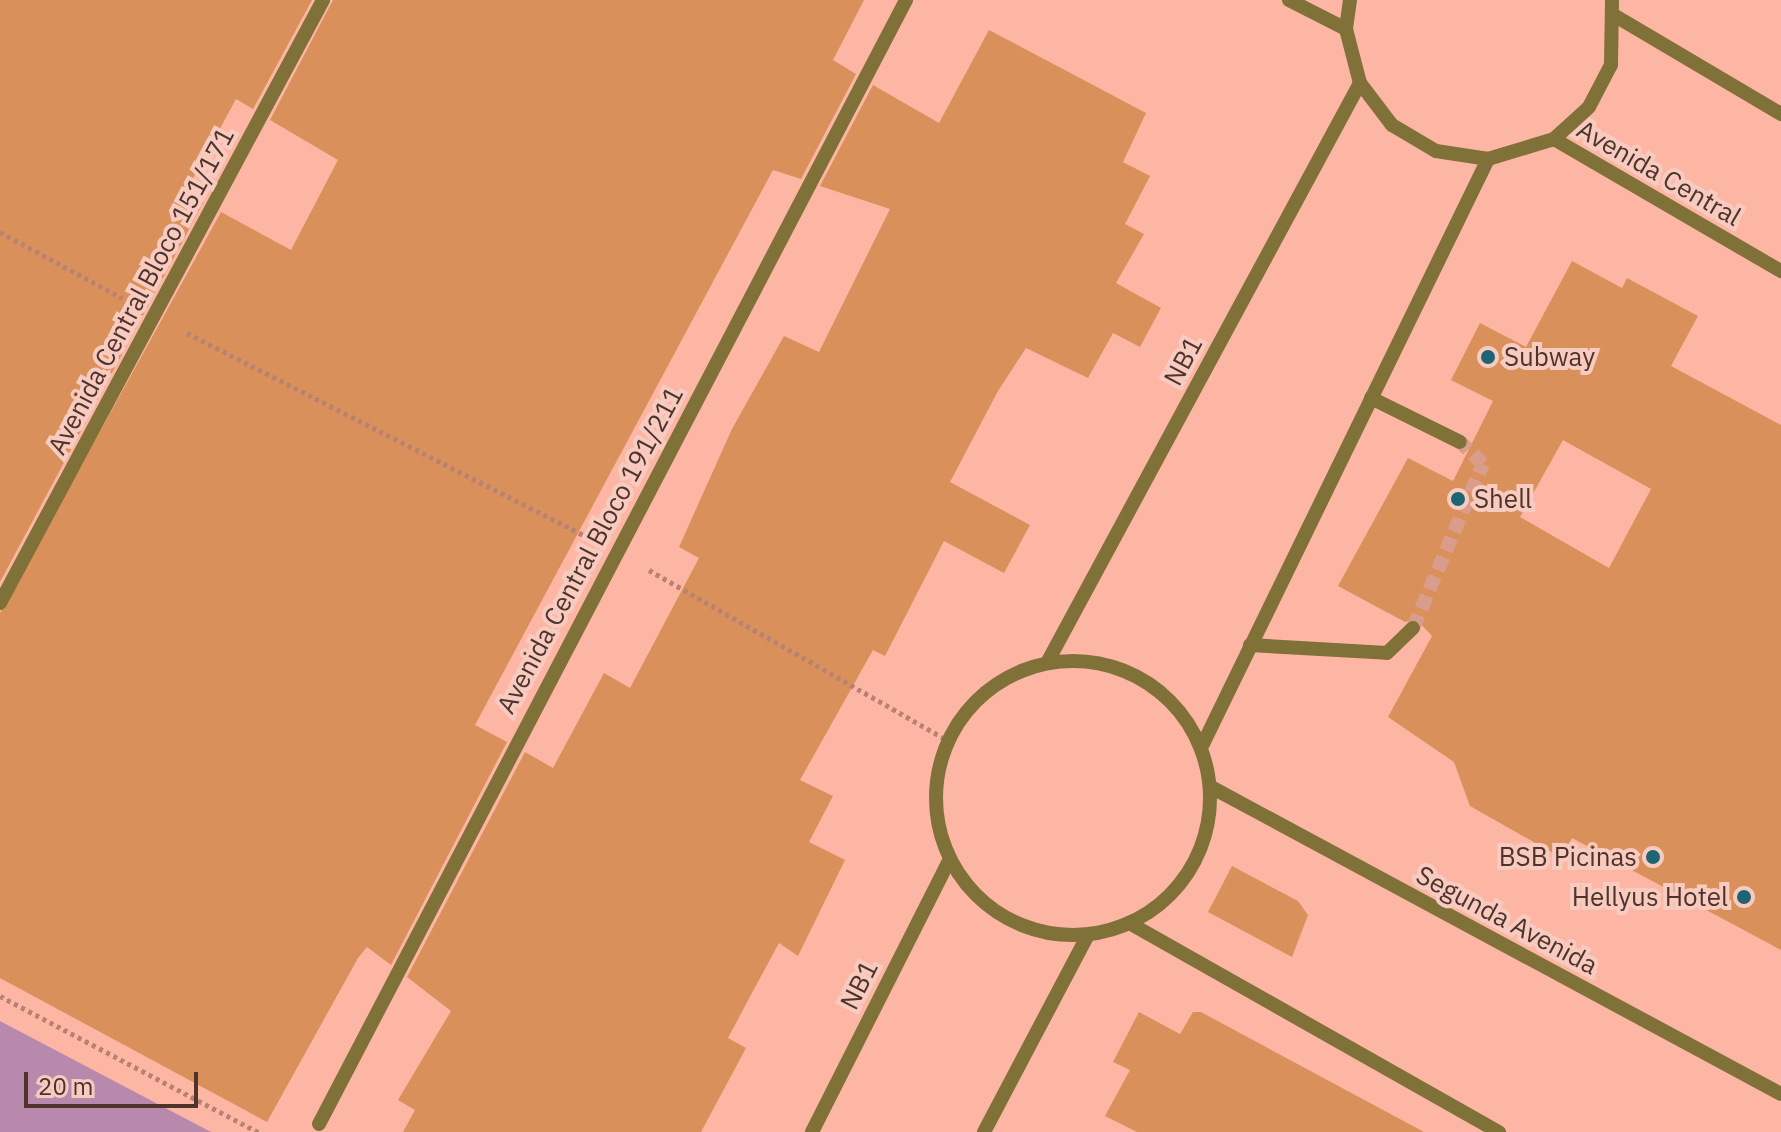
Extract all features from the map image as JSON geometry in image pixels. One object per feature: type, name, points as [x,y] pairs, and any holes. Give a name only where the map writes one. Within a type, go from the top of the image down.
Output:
[{"type":"street","name":"Avenida Central Bloco 151/171","points":[[0,603],[156,317],[323,0]]},
{"type":"street","name":"Avenida Central Bloco 191/211","points":[[319,1124],[906,0]]},
{"type":"street","points":[[1289,0],[1346,29]]},
{"type":"street","points":[[1350,0],[1346,29],[1360,83],[1392,125],[1436,151],[1488,159],[1554,139],[1589,107],[1611,65],[1617,17],[1612,0]]},
{"type":"street","points":[[1617,17],[1781,114]]},
{"type":"street","name":"NB1","points":[[1048,661],[1360,83]]},
{"type":"street","name":"Avenida Central","points":[[1554,139],[1781,271]]},
{"type":"street","points":[[1202,746],[1488,159]]},
{"type":"street","points":[[1371,398],[1460,442]]},
{"type":"street","points":[[1250,645],[1387,653],[1413,628]]},
{"type":"street","points":[[1048,661],[1095,661],[1139,676],[1176,707],[1202,746],[1211,787],[1208,830],[1193,869],[1167,901],[1131,924],[1087,937],[1039,932],[1002,916],[972,892],[950,859],[937,820],[936,779],[947,740],[972,704],[1007,677],[1048,661]]},
{"type":"street","name":"Segunda Avenida","points":[[1211,787],[1781,1094]]},
{"type":"street","name":"NB1","points":[[812,1132],[950,859]]},
{"type":"street","points":[[1131,924],[1499,1132]]},
{"type":"street","points":[[984,1132],[1087,937]]},
{"type":"path","points":[[0,232],[156,317],[616,551],[947,740]]},
{"type":"path","points":[[0,996],[258,1132]]},
{"type":"shaded area","points":[[0,1021],[211,1132],[0,1132]]},
{"type":"building","points":[[0,0],[312,0],[253,109],[236,99],[185,193],[203,203],[0,582]]},
{"type":"building","points":[[333,0],[864,0],[833,60],[856,74],[801,179],[773,170],[475,725],[507,742],[391,965],[367,947],[358,958],[267,1122],[0,978],[0,613],[221,212],[291,250],[338,160],[270,120]]},
{"type":"building","points":[[989,30],[1146,113],[1123,162],[1150,176],[1125,224],[1144,234],[1116,283],[1161,308],[1140,347],[1113,333],[1088,378],[1026,348],[998,391],[950,482],[1030,525],[1004,573],[944,541],[885,656],[873,650],[800,780],[833,796],[809,842],[845,860],[798,956],[779,943],[728,1038],[746,1048],[701,1132],[403,1132],[415,1110],[398,1100],[451,1011],[407,977],[525,752],[553,768],[604,673],[630,688],[699,558],[679,547],[732,429],[784,336],[819,352],[890,209],[820,186],[873,85],[939,123]]},
{"type":"building","points":[[1572,261],[1622,288],[1627,278],[1698,316],[1671,366],[1781,425],[1781,950],[1572,838],[1562,858],[1470,806],[1454,762],[1388,717],[1432,636],[1416,619],[1405,622],[1338,586],[1408,458],[1453,481],[1493,401],[1451,380],[1480,323],[1526,347]],"holes":[[[1563,440],[1651,489],[1609,568],[1520,517]]]},
{"type":"building","points":[[1232,866],[1298,901],[1308,915],[1292,957],[1208,912]]},
{"type":"building","points":[[1139,1012],[1180,1034],[1193,1012],[1201,1012],[1424,1132],[1137,1132],[1105,1116],[1130,1070],[1113,1062]]},
{"type":"tunnel","points":[[1413,628],[1483,464],[1460,442]]},
{"type":"place","name":"Subway","points":[[1488,357]]},
{"type":"place","name":"Shell","points":[[1458,499]]},
{"type":"place","name":"BSB Picinas","points":[[1653,857]]},
{"type":"place","name":"Hellyus Hotel","points":[[1744,897]]}]
